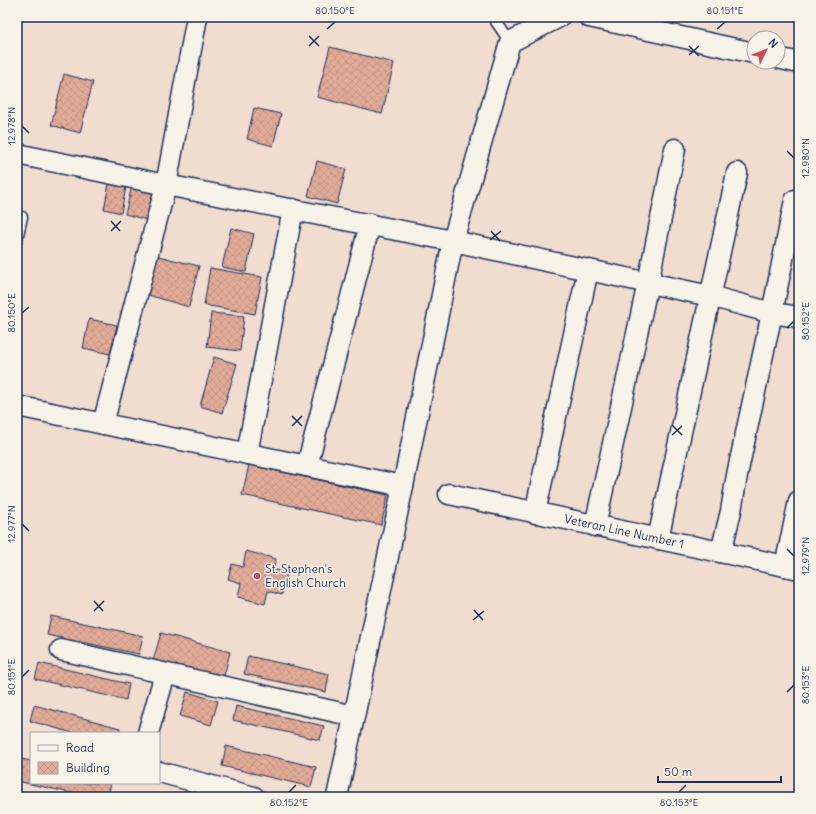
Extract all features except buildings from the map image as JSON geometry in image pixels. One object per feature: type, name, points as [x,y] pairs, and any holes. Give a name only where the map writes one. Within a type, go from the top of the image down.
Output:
[{"type":"street","points":[[103,424],[166,185],[197,17]]},
{"type":"street","points":[[337,797],[403,486],[453,240],[510,42],[559,17]]},
{"type":"street","points":[[589,17],[746,51]]},
{"type":"street","points":[[786,60],[799,63]]},
{"type":"street","points":[[595,526],[648,283],[675,149]]},
{"type":"street","points":[[17,154],[166,185],[453,240],[710,296],[772,313],[799,317]]},
{"type":"street","points":[[658,538],[737,173]]},
{"type":"street","points":[[721,552],[795,200]]},
{"type":"street","points":[[247,454],[293,209]]},
{"type":"street","points":[[307,466],[370,224]]},
{"type":"street","points":[[535,513],[588,270]]},
{"type":"street","points":[[18,411],[103,424],[403,486]]},
{"type":"street","name":"Veteran Line Number 1","points":[[449,494],[792,567]]},
{"type":"street","points":[[792,567],[799,501]]},
{"type":"street","points":[[61,650],[354,716]]},
{"type":"street","points":[[148,732],[165,674]]},
{"type":"street","points":[[160,772],[196,790],[254,797]]},
{"type":"lane","points":[[493,17],[510,42]]},
{"type":"lane","points":[[17,239],[22,217]]},
{"type":"place","name":"St. Stephen's English Church","points":[[257,576]]}]
